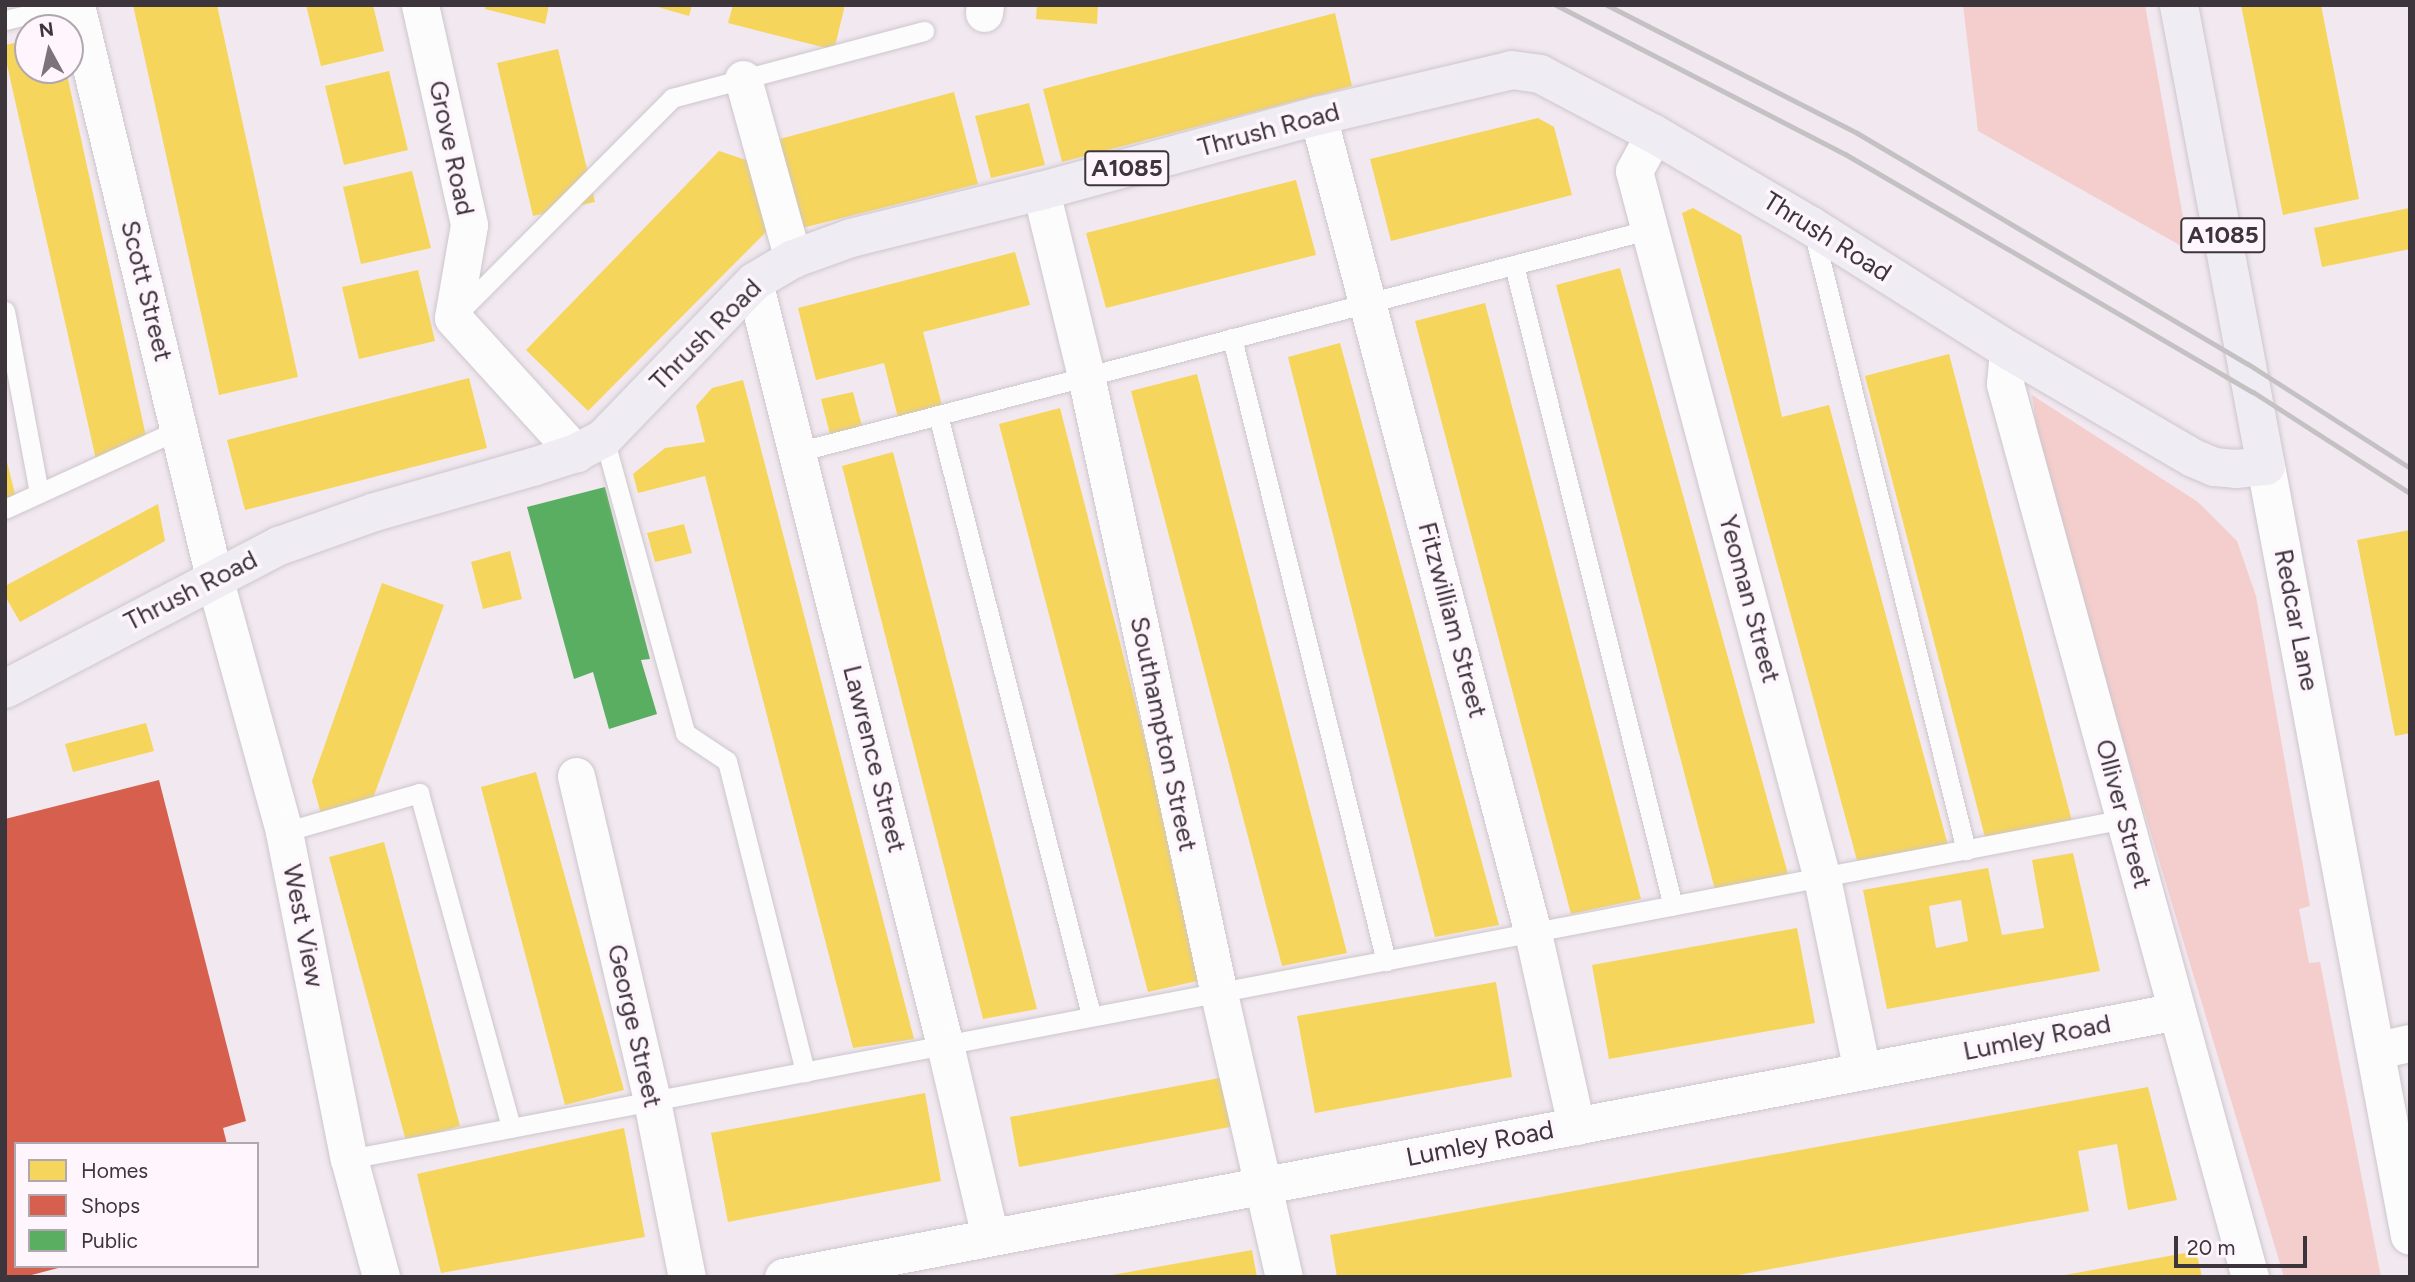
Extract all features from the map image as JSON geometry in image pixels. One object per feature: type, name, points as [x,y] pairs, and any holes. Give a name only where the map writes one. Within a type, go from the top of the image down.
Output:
[{"type":"main road","name":"Redcar Lane","points":[[2179,5],[2266,466],[2393,1046],[2410,1236]]},
{"type":"main road","name":"Thrush Road","points":[[5,689],[214,577],[279,546],[375,512],[590,446],[754,282],[793,259],[851,238],[1041,191],[1318,117],[1512,70],[1541,74],[1654,134],[1811,226],[2006,367],[2214,467],[2236,469],[2266,466]]},
{"type":"street","name":"Scott Street","points":[[76,5],[214,577]]},
{"type":"street","name":"Grove Road","points":[[420,5],[468,225],[453,318]]},
{"type":"street","points":[[743,79],[793,259]]},
{"type":"street","name":"Fitzwilliam Street","points":[[1318,117],[1369,302],[1533,933],[1576,1126]]},
{"type":"street","name":"Yeoman Street","points":[[1654,134],[1634,172],[1822,878],[1862,1071]]},
{"type":"street","name":"Southampton Street","points":[[1041,191],[1086,376],[1219,994],[1284,1277]]},
{"type":"street","name":"Lawrence Street","points":[[754,282],[945,1045],[990,1237]]},
{"type":"street","points":[[453,318],[590,446]]},
{"type":"street","name":"Olliver Street","points":[[2006,367],[2124,819],[2250,1277]]},
{"type":"street","name":"West View","points":[[214,577],[284,832],[349,1159],[381,1277]]},
{"type":"street","name":"George Street","points":[[576,776],[652,1101],[687,1277]]},
{"type":"street","name":"Lumley Road","points":[[783,1277],[2177,1012]]},
{"type":"lane","points":[[5,20],[69,5]]},
{"type":"lane","points":[[453,318],[672,98],[924,32]]},
{"type":"lane","points":[[1811,226],[1966,850]]},
{"type":"lane","points":[[797,452],[1651,229]]},
{"type":"lane","points":[[1514,265],[1673,906]]},
{"type":"lane","points":[[5,311],[39,492]]},
{"type":"lane","points":[[1232,338],[1386,961]]},
{"type":"lane","points":[[938,415],[1091,1015]]},
{"type":"lane","points":[[5,509],[180,429]]},
{"type":"lane","points":[[590,446],[685,733],[727,761],[805,1072]]},
{"type":"lane","points":[[284,832],[419,793],[511,1128]]},
{"type":"lane","points":[[349,1159],[2124,819]]},
{"type":"shaded area","points":[[1963,5],[2145,5],[2188,245],[2183,247],[1978,131]]},
{"type":"shaded area","points":[[2032,395],[2198,502],[2237,541],[2256,596],[2310,906],[2299,909],[2309,963],[2320,962],[2381,1277],[2284,1277],[2044,477]]},
{"type":"building: Homes","points":[[133,5],[217,5],[298,377],[219,395]]},
{"type":"building: Homes","points":[[306,5],[373,5],[384,51],[321,66]]},
{"type":"building: Homes","points":[[486,5],[549,5],[545,24],[485,9]]},
{"type":"building: Homes","points":[[651,5],[692,5],[689,16]]},
{"type":"building: Homes","points":[[733,5],[845,5],[834,50],[728,23]]},
{"type":"building: Homes","points":[[1037,5],[1098,5],[1097,24],[1036,19]]},
{"type":"building: Homes","points":[[2241,5],[2321,5],[2359,199],[2283,215]]},
{"type":"building: Homes","points":[[1335,13],[1352,86],[1062,162],[1043,89]]},
{"type":"building: Homes","points":[[14,43],[14,84],[69,84],[147,441],[97,464],[5,56],[5,45]]},
{"type":"building: Homes","points":[[558,49],[595,202],[533,216],[497,63]]},
{"type":"building: Homes","points":[[389,71],[408,150],[344,165],[325,86]]},
{"type":"building: Homes","points":[[954,92],[978,184],[798,229],[776,140]]},
{"type":"building: Homes","points":[[1029,103],[1045,165],[991,178],[975,116]]},
{"type":"building: Homes","points":[[1538,118],[1554,127],[1572,195],[1391,241],[1370,159]]},
{"type":"building: Homes","points":[[719,151],[749,161],[767,231],[588,411],[526,350]]},
{"type":"building: Homes","points":[[412,171],[431,248],[361,264],[343,187]]},
{"type":"building: Homes","points":[[1296,180],[1316,255],[1106,308],[1086,233]]},
{"type":"building: Homes","points":[[1693,208],[1741,235],[1782,417],[1829,405],[1949,849],[1858,864],[1682,213]]},
{"type":"building: Homes","points":[[2409,208],[2410,249],[2322,267],[2314,228]]},
{"type":"building: Homes","points":[[1015,252],[1030,305],[923,332],[944,413],[900,425],[884,363],[816,380],[798,308]]},
{"type":"building: Homes","points":[[1620,268],[1788,874],[1715,890],[1556,285]]},
{"type":"building: Homes","points":[[418,270],[435,341],[359,359],[342,287]]},
{"type":"building: Homes","points":[[1485,303],[1641,899],[1571,914],[1415,321]]},
{"type":"building: Homes","points":[[1340,343],[1499,925],[1435,937],[1288,357]]},
{"type":"building: Homes","points":[[1949,354],[2073,825],[1986,841],[1865,376]]},
{"type":"building: Homes","points":[[1197,374],[1347,953],[1282,966],[1131,391]]},
{"type":"building: Homes","points":[[469,378],[487,448],[245,510],[227,440]]},
{"type":"building: Homes","points":[[743,380],[914,1039],[853,1048],[705,476],[638,493],[633,474],[665,448],[705,442],[696,406],[712,388]]},
{"type":"building: Homes","points":[[853,392],[864,434],[832,442],[821,399]]},
{"type":"building: Homes","points":[[1060,408],[1206,979],[1148,992],[999,424]]},
{"type":"building: Homes","points":[[893,452],[1037,1009],[983,1019],[842,466]]},
{"type":"building: Homes","points":[[5,454],[17,502],[5,508]]},
{"type":"building: Homes","points":[[158,504],[165,541],[20,622],[5,596],[5,586]]},
{"type":"building: Homes","points":[[684,524],[692,553],[655,562],[647,533]]},
{"type":"building: Homes","points":[[2410,530],[2410,733],[2395,736],[2357,540]]},
{"type":"building: Homes","points":[[510,551],[522,599],[483,609],[471,562]]},
{"type":"building: Homes","points":[[382,583],[444,605],[369,809],[324,825],[312,781]]},
{"type":"building: Homes","points":[[146,723],[154,751],[73,772],[65,744]]},
{"type":"building: Homes","points":[[536,772],[624,1090],[565,1105],[481,787]]},
{"type":"building: Homes","points":[[384,842],[460,1126],[406,1141],[329,857]]},
{"type":"building: Homes","points":[[2073,853],[2100,971],[1887,1009],[1863,890],[1988,868],[2002,935],[2044,928],[2032,860]],"holes":[[[1961,900],[1968,941],[1936,948],[1929,906]]]},
{"type":"building: Homes","points":[[1797,928],[1815,1023],[1609,1059],[1592,965]]},
{"type":"building: Homes","points":[[1496,982],[1512,1077],[1315,1113],[1297,1016]]},
{"type":"building: Homes","points":[[1225,1077],[1235,1126],[1019,1167],[1010,1117]]},
{"type":"building: Homes","points":[[2148,1087],[2177,1200],[2128,1210],[2117,1144],[2078,1151],[2089,1211],[1727,1277],[1337,1277],[1330,1235]]},
{"type":"building: Homes","points":[[925,1093],[941,1181],[728,1222],[711,1133]]},
{"type":"building: Homes","points":[[624,1128],[645,1237],[441,1273],[417,1174]]},
{"type":"building: Homes","points":[[1252,1250],[1257,1277],[1112,1275]]},
{"type":"building: Homes","points":[[2196,1251],[2202,1277],[2065,1277],[2065,1275]]},
{"type":"building: Shops","points":[[159,780],[246,1121],[223,1128],[226,1142],[14,1142],[14,1268],[58,1268],[24,1277],[5,1277],[5,819]]},
{"type":"building: Public","points":[[605,487],[650,659],[641,660],[657,714],[609,729],[593,672],[574,679],[527,507]]},
{"type":"railway","points":[[1556,5],[1845,154],[2253,392],[2410,493]]},
{"type":"railway","points":[[1607,5],[1857,133],[2248,364],[2410,468]]}]
